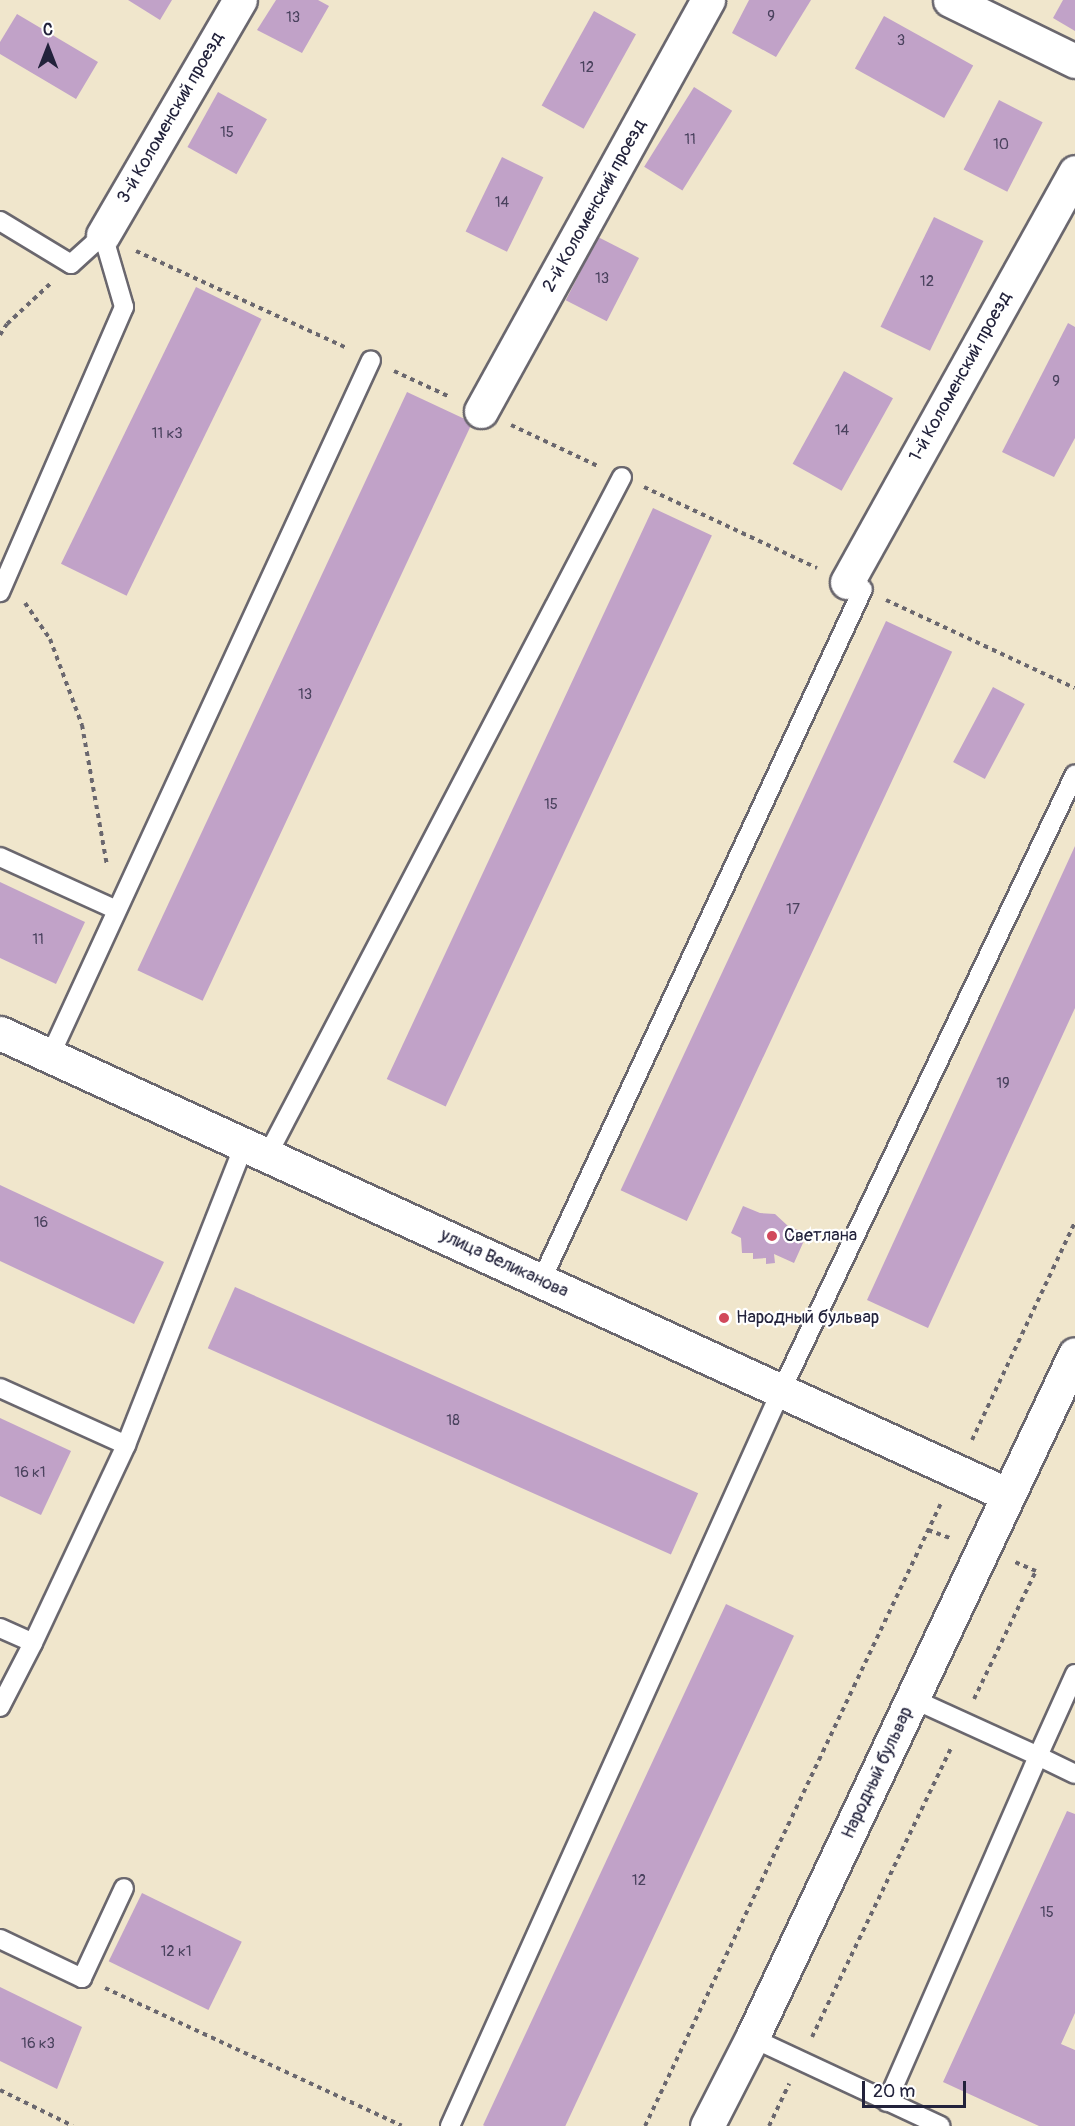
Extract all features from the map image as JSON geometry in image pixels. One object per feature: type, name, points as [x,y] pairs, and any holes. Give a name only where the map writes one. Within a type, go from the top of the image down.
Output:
[{"type":"street","name":"3-й Коломенский проезд","points":[[103,235],[240,0]]},
{"type":"street","name":"2-й Коломенский проезд","points":[[481,411],[708,0]]},
{"type":"street","points":[[950,0],[1075,61]]},
{"type":"street","name":"1-й Коломенский проезд","points":[[855,586],[1075,172]]},
{"type":"street","name":"улица Великанова","points":[[0,1033],[1008,1495]]},
{"type":"street","name":"Народный бульвар","points":[[707,2126],[752,2038],[1075,1354]]},
{"type":"lane","points":[[0,221],[71,264],[103,235],[124,307],[4,584]]},
{"type":"lane","points":[[50,1056],[371,360]]},
{"type":"lane","points":[[0,1707],[33,1643],[126,1445],[256,1150],[622,477]]},
{"type":"lane","points":[[541,1281],[855,586]]},
{"type":"lane","points":[[450,2126],[781,1391],[1075,774]]},
{"type":"lane","points":[[0,857],[117,910]]},
{"type":"lane","points":[[0,1388],[126,1445]]},
{"type":"lane","points":[[0,1628],[33,1643]]},
{"type":"lane","points":[[887,2102],[1075,1674]]},
{"type":"lane","points":[[913,1700],[1075,1774]]},
{"type":"lane","points":[[0,1939],[82,1978],[124,1888]]},
{"type":"lane","points":[[752,2038],[941,2126]]},
{"type":"path","points":[[103,235],[1075,688]]},
{"type":"path","points":[[0,335],[7,324],[71,264]]},
{"type":"path","points":[[4,584],[50,639],[82,725],[117,910]]},
{"type":"path","points":[[645,2126],[1075,1222]]},
{"type":"path","points":[[769,2126],[1035,1571],[1009,1559]]},
{"type":"path","points":[[82,1978],[402,2126]]},
{"type":"path","points":[[0,2090],[73,2126]]},
{"type":"building","points":[[128,0],[172,0],[160,20]]},
{"type":"building","points":[[276,0],[318,0],[329,6],[302,53],[257,30]]},
{"type":"building","points":[[749,0],[811,0],[776,57],[732,33]]},
{"type":"building","points":[[1063,0],[1075,0],[1075,31],[1053,18]]},
{"type":"building","points":[[594,11],[636,34],[584,129],[542,105]]},
{"type":"building","points":[[17,14],[98,62],[76,99],[0,54],[0,42]]},
{"type":"building","points":[[884,16],[973,65],[944,118],[855,68]]},
{"type":"building","points":[[694,87],[732,111],[682,191],[644,167]]},
{"type":"building","points":[[218,92],[267,119],[236,174],[187,147]]},
{"type":"building","points":[[999,100],[1043,122],[1007,192],[964,169]]},
{"type":"building","points":[[502,157],[543,177],[507,252],[466,232]]},
{"type":"building","points":[[934,217],[983,241],[930,351],[881,327]]},
{"type":"building","points":[[598,237],[639,258],[607,321],[566,300]]},
{"type":"building","points":[[196,287],[262,319],[127,596],[61,564]]},
{"type":"building","points":[[1068,323],[1075,327],[1075,438],[1054,477],[1002,452]]},
{"type":"building","points":[[844,371],[893,398],[842,491],[793,464]]},
{"type":"building","points":[[407,392],[472,422],[203,1001],[137,970]]},
{"type":"building","points":[[653,508],[712,535],[446,1106],[387,1079]]},
{"type":"building","points":[[886,621],[952,652],[687,1221],[621,1190]]},
{"type":"building","points":[[993,687],[1025,704],[985,779],[953,762]]},
{"type":"building","points":[[1075,846],[1075,1008],[928,1328],[867,1300]]},
{"type":"building","points":[[0,882],[85,922],[56,984],[0,958]]},
{"type":"building","points":[[0,1185],[164,1262],[134,1324],[0,1261]]},
{"type":"building","name":"Светлана","points":[[743,1206],[760,1213],[775,1214],[788,1226],[807,1234],[794,1263],[774,1254],[775,1263],[766,1264],[766,1258],[753,1259],[753,1253],[742,1253],[741,1238],[731,1233]]},
{"type":"building","points":[[235,1287],[698,1493],[671,1554],[208,1348]]},
{"type":"building","points":[[0,1418],[71,1451],[41,1515],[0,1496]]},
{"type":"building","points":[[726,1604],[794,1636],[565,2126],[483,2125]]},
{"type":"building","points":[[1067,1811],[1075,1814],[1075,2013],[1061,2044],[1075,2050],[1075,2126],[1039,2126],[943,2082]]},
{"type":"building","points":[[142,1893],[242,1942],[208,2010],[109,1961]]},
{"type":"building","points":[[0,1987],[82,2027],[57,2089],[0,2061]]},
{"type":"place","name":"Светлана","points":[[772,1236]]},
{"type":"place","name":"Народный бульвар","points":[[724,1318]]}]
